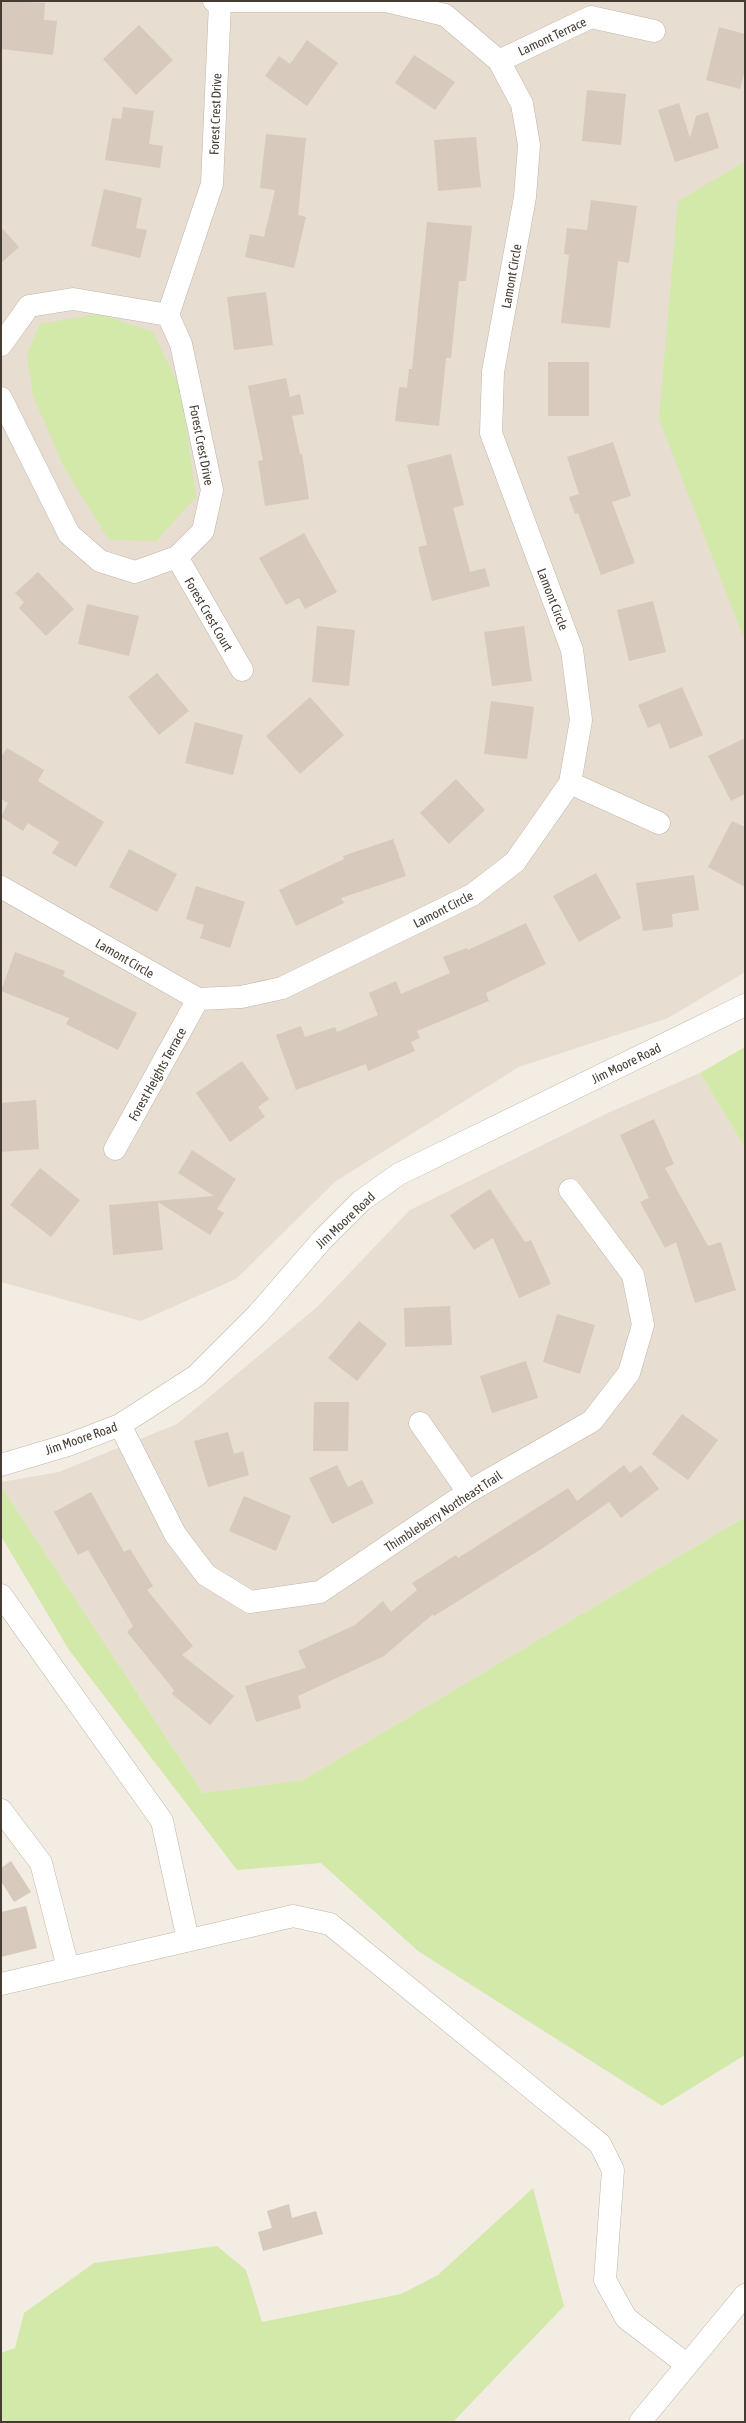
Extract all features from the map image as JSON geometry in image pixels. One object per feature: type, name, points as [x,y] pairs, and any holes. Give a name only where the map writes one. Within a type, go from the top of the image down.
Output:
[{"type":"street","name":"Lamont Circle","points":[[1,887],[198,999],[241,997],[282,988],[472,895],[515,862],[570,783],[582,720],[572,650],[491,433],[494,372],[526,197],[529,145],[522,104],[499,61],[445,16],[386,1],[217,2]]},
{"type":"street","name":"Forest Crest Drive","points":[[1,398],[69,534],[100,561],[135,572],[177,557],[203,531],[212,490],[181,344],[168,315],[212,184],[217,2]]},
{"type":"street","name":"Lamont Terrace","points":[[499,61],[591,17],[654,31]]},
{"type":"street","points":[[1,345],[29,306],[73,299],[168,315]]},
{"type":"street","name":"Forest Crest Court","points":[[177,557],[242,670]]},
{"type":"street","points":[[570,783],[659,823]]},
{"type":"street","name":"Forest Heights Terrace","points":[[115,1148],[198,999]]},
{"type":"street","name":"Jim Moore Road","points":[[1,1465],[68,1444],[120,1425],[196,1376],[256,1315],[322,1240],[361,1200],[399,1174],[745,1005]]},
{"type":"street","name":"Thimbleberry Northeast Trail","points":[[120,1425],[180,1540],[206,1575],[250,1602],[320,1592],[468,1492],[592,1421],[629,1373],[643,1325],[633,1275],[570,1190]]},
{"type":"street","points":[[420,1423],[468,1492]]},
{"type":"street","points":[[1,1595],[9,1621],[162,1821],[188,1940]]},
{"type":"street","points":[[1,1810],[41,1864],[68,1968]]},
{"type":"street","points":[[1,1984],[293,1916],[330,1924],[600,2144],[613,2170],[605,2280],[626,2318],[686,2364]]},
{"type":"street","points":[[640,2422],[686,2364],[745,2295]]},
{"type":"shaded area","points":[[1,1],[745,1],[745,972],[668,1018],[519,1067],[336,1181],[236,1279],[141,1321],[1,1282]]},
{"type":"shaded area","points":[[700,1073],[745,1148],[745,1517],[303,1780],[203,1793],[1,1486],[1,1482],[59,1472],[177,1424],[317,1307],[410,1210],[610,1112]]},
{"type":"green space","points":[[745,162],[745,641],[659,419],[678,201]]},
{"type":"green space","points":[[99,314],[153,332],[181,390],[196,497],[156,541],[109,540],[64,467],[33,396],[27,354],[40,324]]},
{"type":"green space","points":[[745,1047],[745,1148],[700,1073]]},
{"type":"green space","points":[[1,1486],[203,1793],[303,1780],[745,1517],[745,2055],[662,2106],[418,1951],[321,1863],[237,1870],[69,1650],[1,1536]]},
{"type":"green space","points":[[533,2188],[564,2306],[453,2422],[1,2422],[1,2353],[15,2348],[24,2313],[94,2263],[217,2246],[246,2270],[262,2322],[401,2294],[438,2275]]},
{"type":"building","points":[[1,1],[45,3],[44,20],[57,21],[53,55],[1,49]]},
{"type":"building","points":[[139,25],[173,60],[136,95],[103,59]]},
{"type":"building","points":[[719,27],[745,34],[745,70],[740,89],[706,80]]},
{"type":"building","points":[[307,40],[338,63],[307,106],[265,76],[279,56],[290,64]]},
{"type":"building","points":[[414,55],[455,82],[435,110],[395,83]]},
{"type":"building","points":[[587,90],[626,94],[621,145],[582,141]]},
{"type":"building","points":[[679,103],[690,138],[696,116],[708,112],[719,148],[675,162],[658,110]]},
{"type":"building","points":[[123,107],[154,111],[149,144],[163,146],[160,168],[105,160],[112,118],[121,119]]},
{"type":"building","points":[[266,134],[306,138],[298,215],[306,217],[294,268],[245,257],[250,234],[264,237],[275,190],[260,188]]},
{"type":"building","points":[[476,137],[481,187],[438,191],[434,140]]},
{"type":"building","points":[[104,189],[142,198],[136,228],[147,230],[140,258],[91,246]]},
{"type":"building","points":[[591,200],[637,206],[629,263],[618,261],[610,328],[561,323],[569,255],[564,254],[567,228],[587,230]]},
{"type":"building","points":[[427,222],[472,226],[466,281],[459,281],[451,358],[446,358],[439,426],[395,421],[399,387],[407,388],[409,369],[412,369]]},
{"type":"building","points":[[1,227],[19,247],[1,263]]},
{"type":"building","points":[[266,292],[273,345],[234,350],[227,297]]},
{"type":"building","points":[[548,362],[589,362],[589,416],[548,416]]},
{"type":"building","points":[[286,378],[290,397],[300,394],[304,414],[292,416],[300,454],[302,454],[309,499],[265,506],[258,461],[263,460],[248,386]]},
{"type":"building","points":[[613,442],[631,496],[612,502],[635,563],[601,575],[578,513],[575,514],[569,497],[579,494],[567,457]]},
{"type":"building","points":[[451,454],[464,505],[453,508],[470,572],[485,568],[490,586],[432,601],[418,547],[427,545],[407,465]]},
{"type":"building","points":[[304,533],[337,592],[305,609],[299,598],[286,605],[259,558]]},
{"type":"building","points":[[38,572],[74,609],[46,636],[19,608],[24,602],[15,593]]},
{"type":"building","points":[[653,601],[666,652],[629,661],[617,610]]},
{"type":"building","points":[[87,604],[139,616],[129,656],[78,644]]},
{"type":"building","points":[[317,626],[355,630],[349,686],[312,682]]},
{"type":"building","points":[[524,626],[532,681],[492,686],[484,632]]},
{"type":"building","points":[[157,673],[189,711],[159,735],[128,697]]},
{"type":"building","points":[[682,687],[703,735],[670,749],[660,723],[648,728],[638,705]]},
{"type":"building","points":[[310,697],[344,735],[300,774],[266,736]]},
{"type":"building","points":[[491,701],[534,707],[527,759],[484,754]]},
{"type":"building","points":[[195,722],[243,735],[233,775],[185,763]]},
{"type":"building","points":[[745,738],[745,794],[731,801],[708,756]]},
{"type":"building","points":[[7,748],[44,770],[38,781],[104,822],[76,867],[52,853],[59,842],[28,823],[23,831],[1,817],[8,803],[1,799],[1,757]]},
{"type":"building","points":[[456,779],[485,810],[449,844],[420,813]]},
{"type":"building","points":[[732,821],[745,827],[745,887],[708,867]]},
{"type":"building","points":[[393,839],[406,876],[341,898],[344,903],[296,926],[279,890],[344,859],[343,856]]},
{"type":"building","points":[[129,849],[177,874],[157,912],[109,887]]},
{"type":"building","points":[[596,873],[621,918],[579,942],[553,896]]},
{"type":"building","points":[[694,875],[699,910],[672,914],[673,927],[643,931],[636,883]]},
{"type":"building","points":[[196,886],[245,902],[230,948],[200,938],[204,925],[186,919]]},
{"type":"building","points":[[526,923],[546,964],[486,993],[489,1001],[417,1031],[420,1038],[411,1042],[415,1051],[368,1071],[366,1064],[296,1090],[276,1035],[301,1026],[305,1037],[335,1027],[337,1032],[378,1015],[369,993],[396,981],[401,994],[450,973],[443,957],[467,948],[468,950]]},
{"type":"building","points":[[15,952],[65,971],[63,976],[137,1013],[118,1050],[66,1024],[69,1018],[1,991]]},
{"type":"building","points":[[242,1061],[269,1099],[258,1107],[265,1117],[230,1142],[196,1093]]},
{"type":"building","points":[[36,1100],[39,1149],[1,1152],[1,1103]]},
{"type":"building","points":[[654,1119],[674,1164],[665,1168],[708,1246],[721,1242],[736,1290],[695,1303],[676,1242],[665,1248],[640,1202],[649,1198],[620,1135]]},
{"type":"building","points":[[192,1150],[236,1179],[217,1209],[224,1213],[210,1235],[158,1202],[163,1250],[113,1255],[109,1205],[214,1196],[178,1173]]},
{"type":"building","points":[[40,1168],[80,1200],[51,1237],[10,1205]]},
{"type":"building","points":[[490,1189],[525,1242],[531,1240],[551,1284],[519,1298],[493,1238],[474,1250],[450,1215]]},
{"type":"building","points":[[450,1306],[452,1345],[405,1347],[404,1308]]},
{"type":"building","points":[[557,1314],[595,1325],[580,1374],[543,1362]]},
{"type":"building","points":[[359,1321],[387,1344],[357,1381],[328,1358]]},
{"type":"building","points":[[526,1361],[538,1398],[492,1413],[480,1376]]},
{"type":"building","points":[[314,1402],[349,1402],[348,1451],[313,1451]]},
{"type":"building","points":[[682,1414],[718,1440],[688,1480],[652,1454]]},
{"type":"building","points":[[228,1432],[234,1454],[243,1451],[249,1475],[208,1487],[194,1441]]},
{"type":"building","points":[[337,1465],[348,1487],[362,1480],[374,1503],[332,1524],[309,1478]]},
{"type":"building","points":[[624,1465],[630,1473],[641,1465],[659,1489],[621,1518],[609,1502],[546,1546],[434,1616],[433,1614],[384,1656],[298,1696],[301,1708],[256,1722],[245,1686],[306,1668],[298,1651],[355,1625],[383,1601],[391,1612],[417,1590],[412,1583],[456,1555],[458,1558],[568,1488],[577,1501]]},
{"type":"building","points":[[91,1492],[124,1552],[130,1549],[153,1586],[147,1590],[193,1646],[182,1655],[234,1696],[210,1725],[172,1694],[174,1690],[127,1632],[133,1626],[88,1550],[78,1555],[54,1512]]},
{"type":"building","points":[[244,1496],[291,1516],[276,1551],[229,1531]]},
{"type":"building","points":[[11,1861],[31,1892],[14,1902],[1,1881],[1,1868]]},
{"type":"building","points":[[26,1906],[37,1948],[1,1957],[1,1912]]},
{"type":"building","points":[[289,2204],[292,2218],[316,2211],[323,2234],[263,2251],[258,2232],[272,2228],[267,2211]]}]
